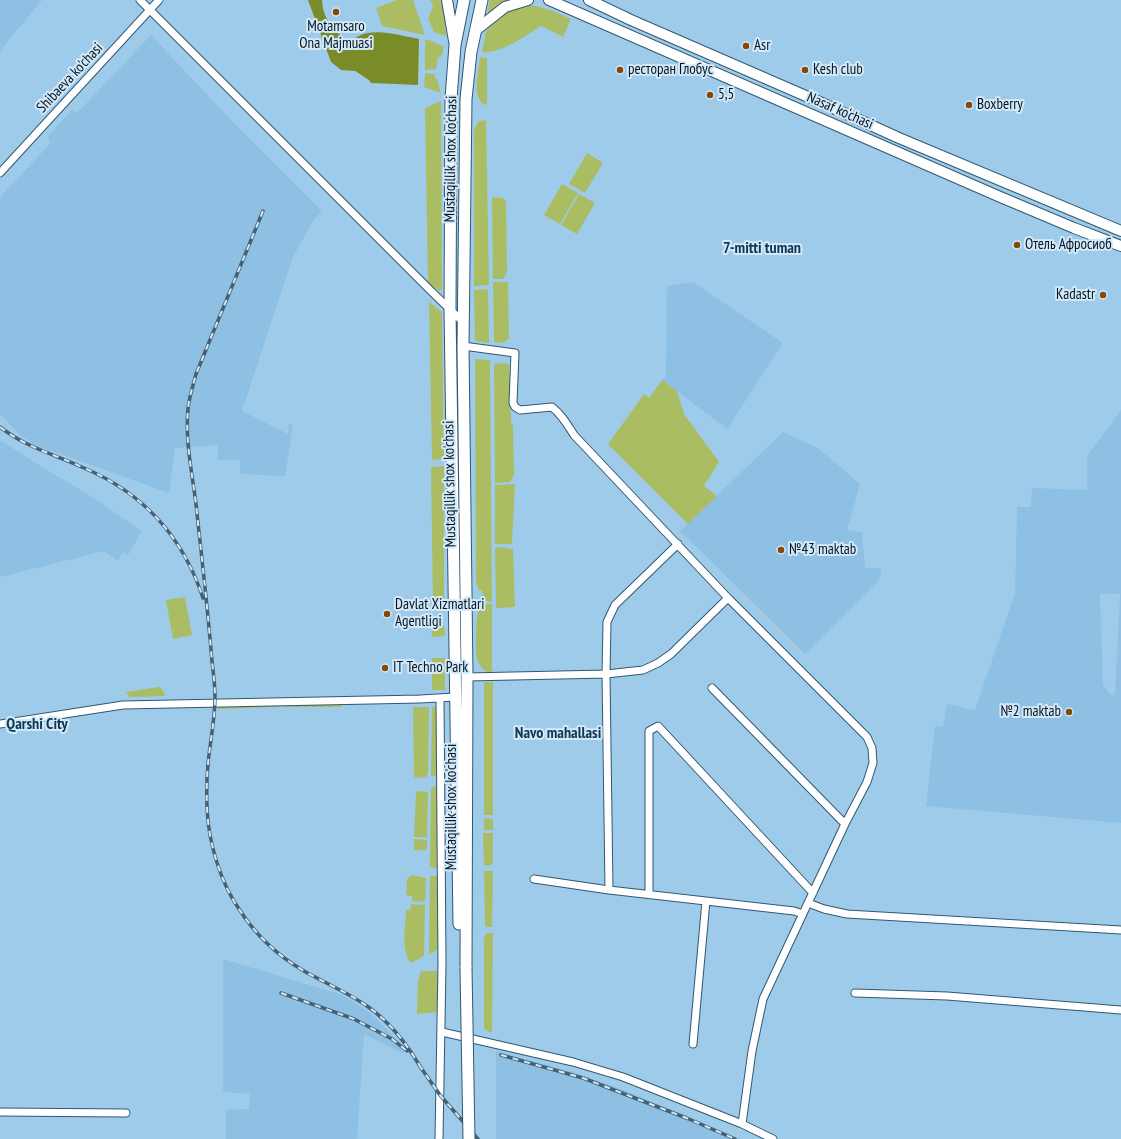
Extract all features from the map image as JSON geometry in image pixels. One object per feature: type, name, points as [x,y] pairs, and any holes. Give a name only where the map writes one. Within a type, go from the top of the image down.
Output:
[{"type":"main road","points":[[447,0],[455,45]]},
{"type":"main road","name":"Mustaqillik shox ko'chasi","points":[[462,789],[455,697],[450,309],[451,100],[455,45],[464,0]]},
{"type":"main road","name":"Mustaqillik shox ko'chasi","points":[[463,968],[462,789],[467,677],[463,346],[466,99],[471,52],[482,0]]},
{"type":"main road","points":[[476,30],[505,7],[528,0]]},
{"type":"main road","name":"Nasaf ko‘chasi","points":[[549,0],[860,137],[1074,228],[1121,246]]},
{"type":"main road","name":"Nasaf ko‘chasi","points":[[589,0],[899,138],[1121,231]]},
{"type":"main road","points":[[596,20],[599,5]]},
{"type":"main road","points":[[451,346],[463,346]]},
{"type":"main road","points":[[463,968],[463,1139]]},
{"type":"main road","points":[[463,968],[469,1139]]},
{"type":"street","points":[[140,0],[463,322]]},
{"type":"street","name":"Shibaeva ko'chasi","points":[[0,173],[160,0]]},
{"type":"street","points":[[463,346],[515,353],[513,403],[515,407],[520,410],[552,408],[559,413],[574,435],[728,598],[867,737],[872,748],[873,763],[867,782],[845,824],[763,999],[752,1051],[742,1124]]},
{"type":"street","points":[[609,890],[606,674],[607,622],[615,605],[678,544]]},
{"type":"street","points":[[467,677],[606,674],[643,670],[658,663],[671,654],[728,598]]},
{"type":"street","points":[[712,688],[845,824]]},
{"type":"street","points":[[0,724],[123,705],[455,697]]},
{"type":"street","points":[[439,1139],[442,1032],[440,698]]},
{"type":"street","points":[[649,894],[649,731],[658,726],[813,893]]},
{"type":"street","points":[[534,879],[609,890],[794,911],[803,914]]},
{"type":"street","points":[[694,1044],[706,901]]},
{"type":"street","points":[[808,903],[824,909],[847,914],[1121,930]]},
{"type":"street","points":[[855,993],[947,996],[1121,1010]]},
{"type":"street","points":[[442,1032],[573,1062],[623,1078],[742,1124],[773,1139]]},
{"type":"street","points":[[0,1112],[126,1113]]},
{"type":"shaded area","points":[[0,0],[42,0],[0,51]]},
{"type":"shaded area","points":[[151,35],[229,118],[322,211],[313,221],[293,257],[242,411],[288,434],[289,424],[293,425],[285,476],[240,474],[240,460],[218,460],[218,445],[175,448],[169,493],[35,445],[20,435],[0,414],[0,197],[50,144],[48,136],[72,110],[77,113]]},
{"type":"shaded area","points":[[693,282],[783,343],[727,429],[662,380],[666,376],[667,286]]},
{"type":"shaded area","points":[[1121,410],[1121,823],[926,806],[935,726],[943,727],[947,704],[975,710],[1015,593],[1017,507],[1031,507],[1032,488],[1087,490],[1087,456]],"holes":[[[1100,594],[1120,594],[1115,695],[1111,695],[1103,685]]]},
{"type":"shaded area","name":"№43 maktab","points":[[783,432],[818,448],[860,484],[847,530],[862,532],[865,568],[881,568],[880,579],[805,654],[680,531]]},
{"type":"shaded area","points":[[0,440],[89,495],[142,531],[128,555],[123,552],[118,561],[104,551],[0,577]]},
{"type":"shaded area","points":[[223,959],[340,994],[369,1012],[406,1048],[403,1053],[364,1034],[357,1139],[226,1139],[226,1110],[249,1109],[250,1094],[223,1092]]},
{"type":"shaded area","points":[[496,1051],[572,1072],[624,1090],[741,1139],[496,1139]]},
{"type":"green space","points":[[308,0],[322,0],[327,20],[339,34],[350,43],[356,37],[373,32],[392,33],[419,39],[418,85],[371,83],[355,71],[341,70],[331,62]]},
{"type":"green space","points":[[397,0],[413,0],[425,35],[382,26],[376,8]]},
{"type":"green space","points":[[430,0],[440,0],[444,10],[446,36],[434,32],[428,19],[433,6]]},
{"type":"green space","points":[[490,0],[511,0],[487,17]]},
{"type":"green space","points":[[520,5],[541,7],[571,19],[563,37],[541,26],[505,47],[489,52],[482,52],[486,32],[493,21],[502,14]]},
{"type":"green space","points":[[425,40],[429,40],[444,47],[441,57],[438,57],[436,69],[425,70]]},
{"type":"green space","points":[[480,57],[487,58],[487,105],[482,103],[477,92],[477,76]]},
{"type":"green space","points":[[425,73],[435,74],[435,78],[437,79],[441,93],[424,87]]},
{"type":"green space","points":[[441,101],[442,289],[440,291],[428,284],[425,108]]},
{"type":"green space","points":[[486,120],[489,285],[474,286],[474,129],[479,121]]},
{"type":"green space","points":[[587,153],[603,163],[585,193],[569,184]]},
{"type":"green space","points":[[562,184],[578,193],[560,224],[544,215]]},
{"type":"green space","points":[[579,194],[595,203],[577,234],[561,225]]},
{"type":"green space","points":[[492,197],[503,198],[506,202],[507,272],[503,279],[493,279]]},
{"type":"green space","points":[[493,282],[508,282],[509,339],[502,343],[494,342]]},
{"type":"green space","points":[[488,289],[489,343],[475,341],[474,290]]},
{"type":"green space","points":[[429,302],[442,312],[444,459],[432,460]]},
{"type":"green space","points":[[475,359],[490,360],[492,602],[485,601],[485,596],[483,596],[482,591],[479,590],[476,582]]},
{"type":"green space","points":[[507,363],[509,366],[511,423],[513,424],[514,475],[510,482],[495,483],[494,366],[495,364]]},
{"type":"green space","points":[[662,380],[677,391],[684,414],[719,462],[704,486],[717,496],[688,524],[608,444],[644,394],[649,398]]},
{"type":"green space","points":[[444,466],[444,608],[433,608],[431,467]]},
{"type":"green space","points":[[515,484],[512,544],[495,544],[495,485]]},
{"type":"green space","points":[[498,547],[513,549],[515,607],[496,608],[495,549]]},
{"type":"green space","points":[[185,597],[192,635],[173,639],[166,600]]},
{"type":"green space","points":[[483,604],[492,604],[492,673],[483,669],[479,664],[476,654],[477,618],[479,607]]},
{"type":"green space","points":[[431,626],[444,626],[445,636],[432,637]]},
{"type":"green space","points":[[432,658],[445,658],[445,690],[432,690]]},
{"type":"green space","points":[[485,682],[493,682],[493,815],[484,815]]},
{"type":"green space","points":[[159,687],[164,692],[165,696],[129,697],[126,692]]},
{"type":"green space","points":[[284,705],[342,705],[342,707],[284,707]]},
{"type":"green space","points":[[218,707],[279,707],[218,709]]},
{"type":"green space","points":[[413,707],[429,707],[428,773],[426,777],[416,778],[414,776]]},
{"type":"green space","points":[[432,707],[438,707],[438,776],[431,776]]},
{"type":"green space","points":[[433,786],[439,787],[438,865],[436,868],[430,867],[431,789]]},
{"type":"green space","points":[[416,791],[428,792],[427,837],[414,837]]},
{"type":"green space","points":[[484,818],[493,819],[493,830],[484,830]]},
{"type":"green space","points":[[483,833],[493,833],[493,863],[488,866],[484,865]]},
{"type":"green space","points":[[414,839],[427,840],[427,850],[414,850]]},
{"type":"green space","points":[[484,871],[493,871],[492,927],[486,927],[485,925]]},
{"type":"green space","points":[[412,875],[426,878],[425,902],[412,901],[412,896],[406,895],[407,879]]},
{"type":"green space","points":[[430,876],[437,876],[439,879],[441,943],[438,949],[429,955]]},
{"type":"green space","points":[[411,904],[425,905],[424,956],[411,963],[406,951],[404,937],[406,910],[410,910]]},
{"type":"green space","points":[[487,933],[493,933],[492,1033],[484,1029],[484,937]]},
{"type":"green space","points":[[421,971],[438,971],[437,1012],[417,1014],[418,981]]},
{"type":"railway","points":[[263,211],[196,374],[188,409],[188,445],[208,613],[215,691],[215,706],[207,782],[207,809],[210,835],[217,864],[229,892],[245,918],[260,936],[294,965],[352,996],[375,1012],[391,1026],[410,1050],[421,1068]]},
{"type":"railway","points":[[0,427],[31,446],[105,478],[125,490],[142,504],[158,520],[184,555],[195,576],[203,598]]},
{"type":"railway","points":[[281,993],[354,1019],[392,1039],[407,1051]]},
{"type":"railway","points":[[501,1055],[583,1078],[689,1119],[735,1139]]},
{"type":"railway","points":[[419,1065],[440,1095],[478,1139]]},
{"type":"place","name":"Motamsaro Ona Majmuasi","points":[[336,12]]},
{"type":"place","name":"Asr","points":[[746,46]]},
{"type":"place","name":"ресторан Глобус","points":[[620,70]]},
{"type":"place","name":"Kesh club","points":[[805,70]]},
{"type":"place","name":"5,5","points":[[710,95]]},
{"type":"place","name":"Boxberry","points":[[969,105]]},
{"type":"place","name":"Отель Афросиоб","points":[[1017,245]]},
{"type":"place","name":"Kadastr","points":[[1103,295]]},
{"type":"place","name":"№43 maktab","points":[[781,550]]},
{"type":"place","name":"Davlat Xizmatlari Agentligi","points":[[387,614]]},
{"type":"place","name":"IT Techno Park","points":[[385,668]]},
{"type":"place","name":"№2 maktab","points":[[1069,712]]},
{"type":"district","name":"7-mitti tuman","points":[[762,248]]},
{"type":"district","name":"Qarshi City","points":[[37,724]]},
{"type":"district","name":"Navo mahallasi","points":[[558,733]]}]
